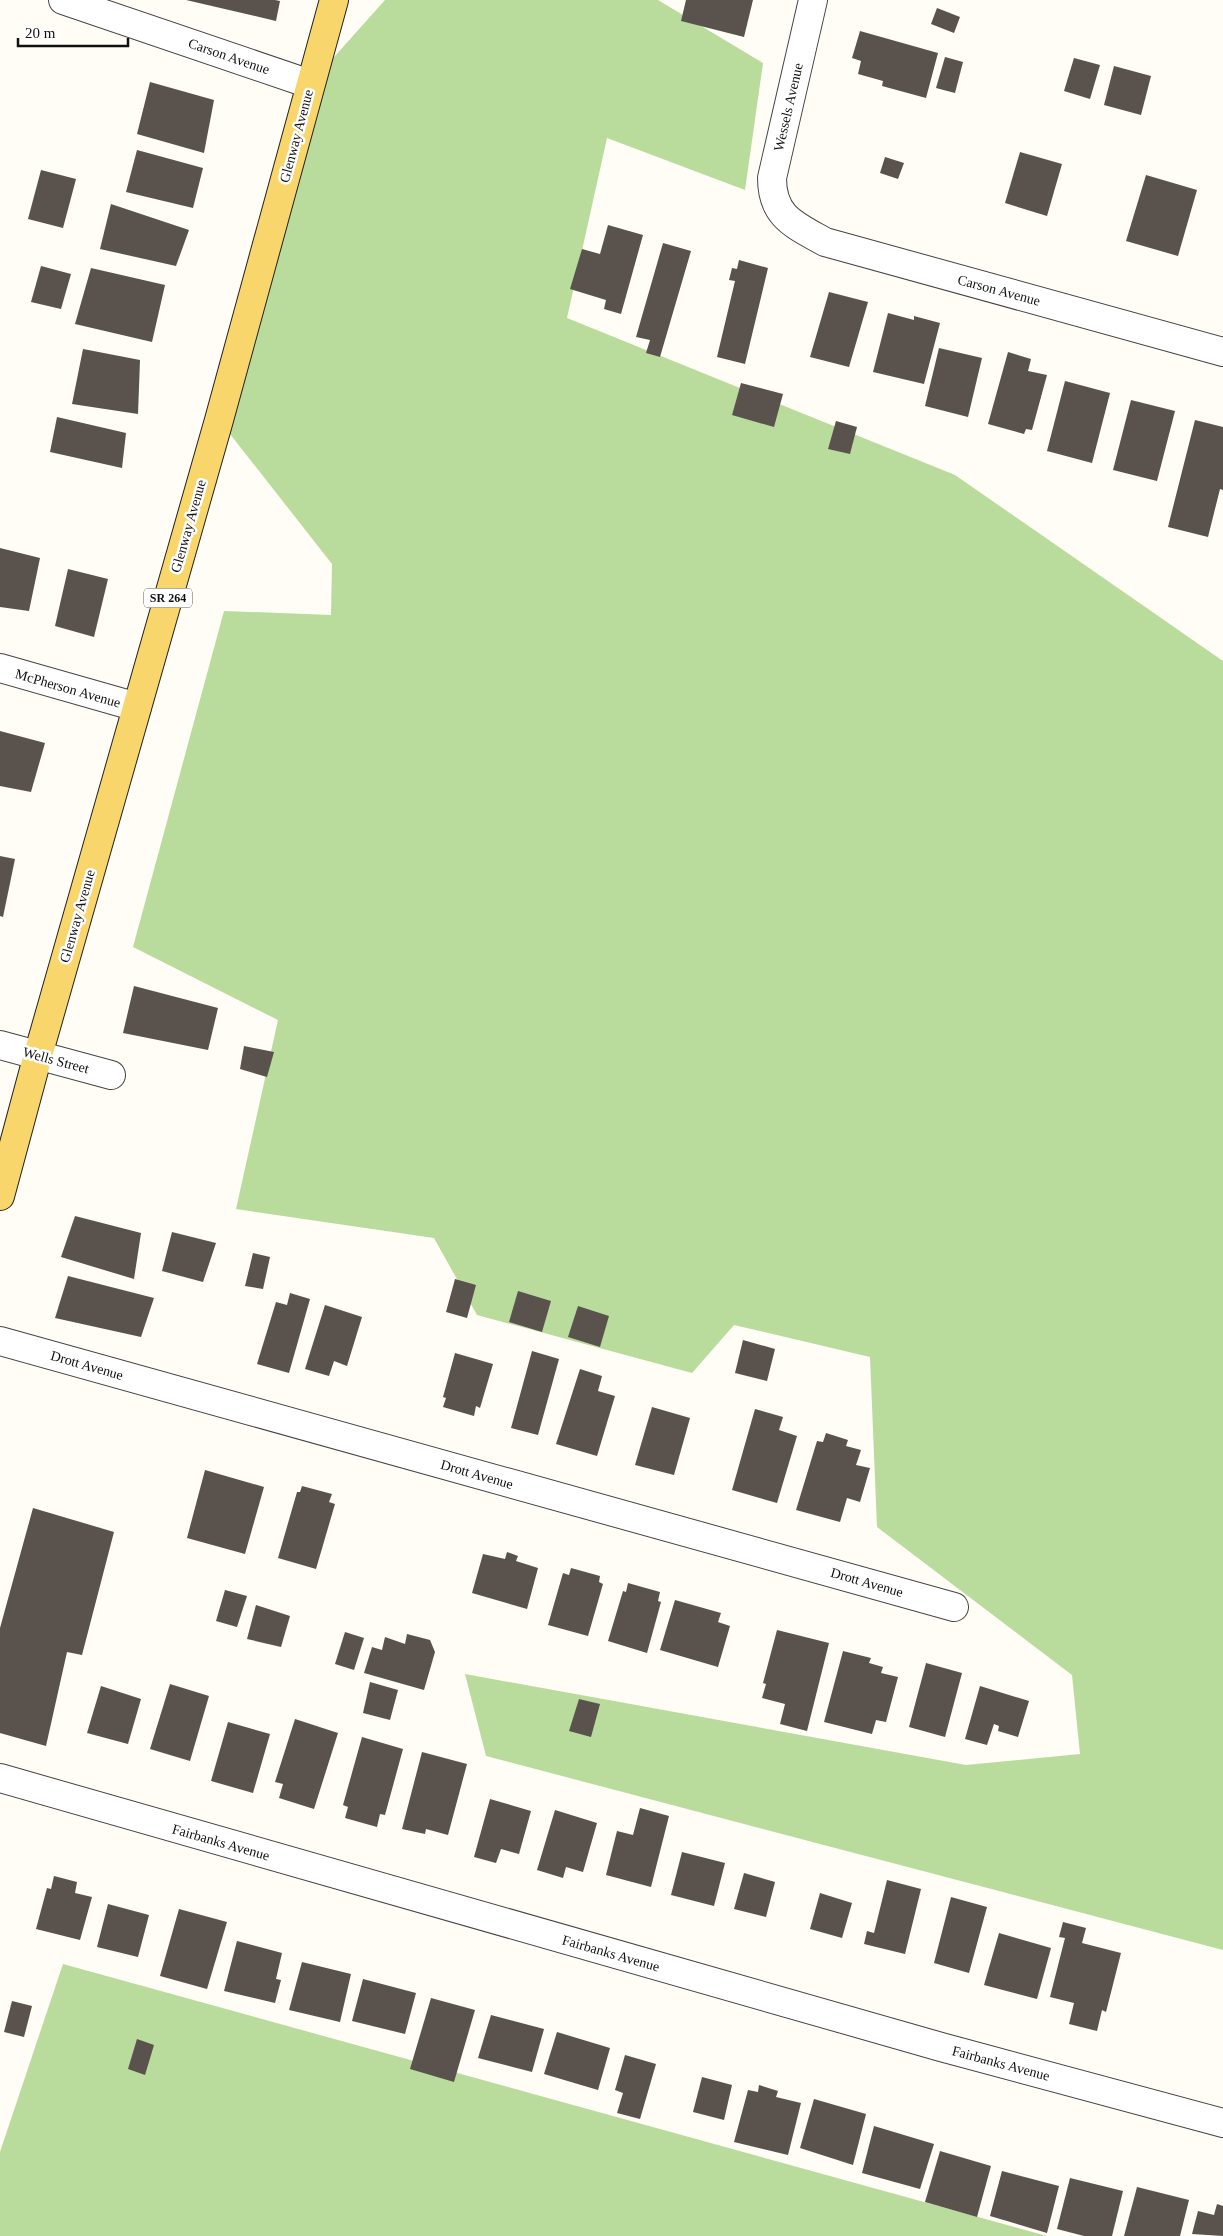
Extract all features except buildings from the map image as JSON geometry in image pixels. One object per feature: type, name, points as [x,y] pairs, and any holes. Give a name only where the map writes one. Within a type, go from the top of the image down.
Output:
[{"type":"main road","name":"Glenway Avenue","points":[[0,1196],[38,1055],[222,410],[334,0]]},
{"type":"street","name":"Carson Avenue","points":[[63,0],[310,84]]},
{"type":"street","name":"Wessels Avenue","points":[[781,214],[772,190],[772,178],[813,0]]},
{"type":"street","name":"Carson Avenue","points":[[781,214],[790,222],[825,242],[1223,352]]},
{"type":"street","name":"McPherson Avenue","points":[[0,668],[137,707]]},
{"type":"street","name":"Wells Street","points":[[0,1045],[112,1075]]},
{"type":"street","name":"Drott Avenue","points":[[0,1341],[954,1607]]},
{"type":"street","name":"Fairbanks Avenue","points":[[0,1778],[941,2047],[1223,2123]]},
{"type":"green space","points":[[385,0],[658,0],[763,63],[745,190],[607,138],[567,318],[955,475],[1223,661],[1223,1950],[486,1756],[465,1674],[966,1765],[1080,1754],[1072,1675],[877,1527],[870,1357],[734,1325],[692,1373],[477,1315],[434,1238],[236,1209],[278,1020],[133,947],[224,611],[331,615],[332,564],[219,420],[310,84]]},
{"type":"green space","points":[[63,1964],[1047,2236],[0,2236],[0,2152]]}]
